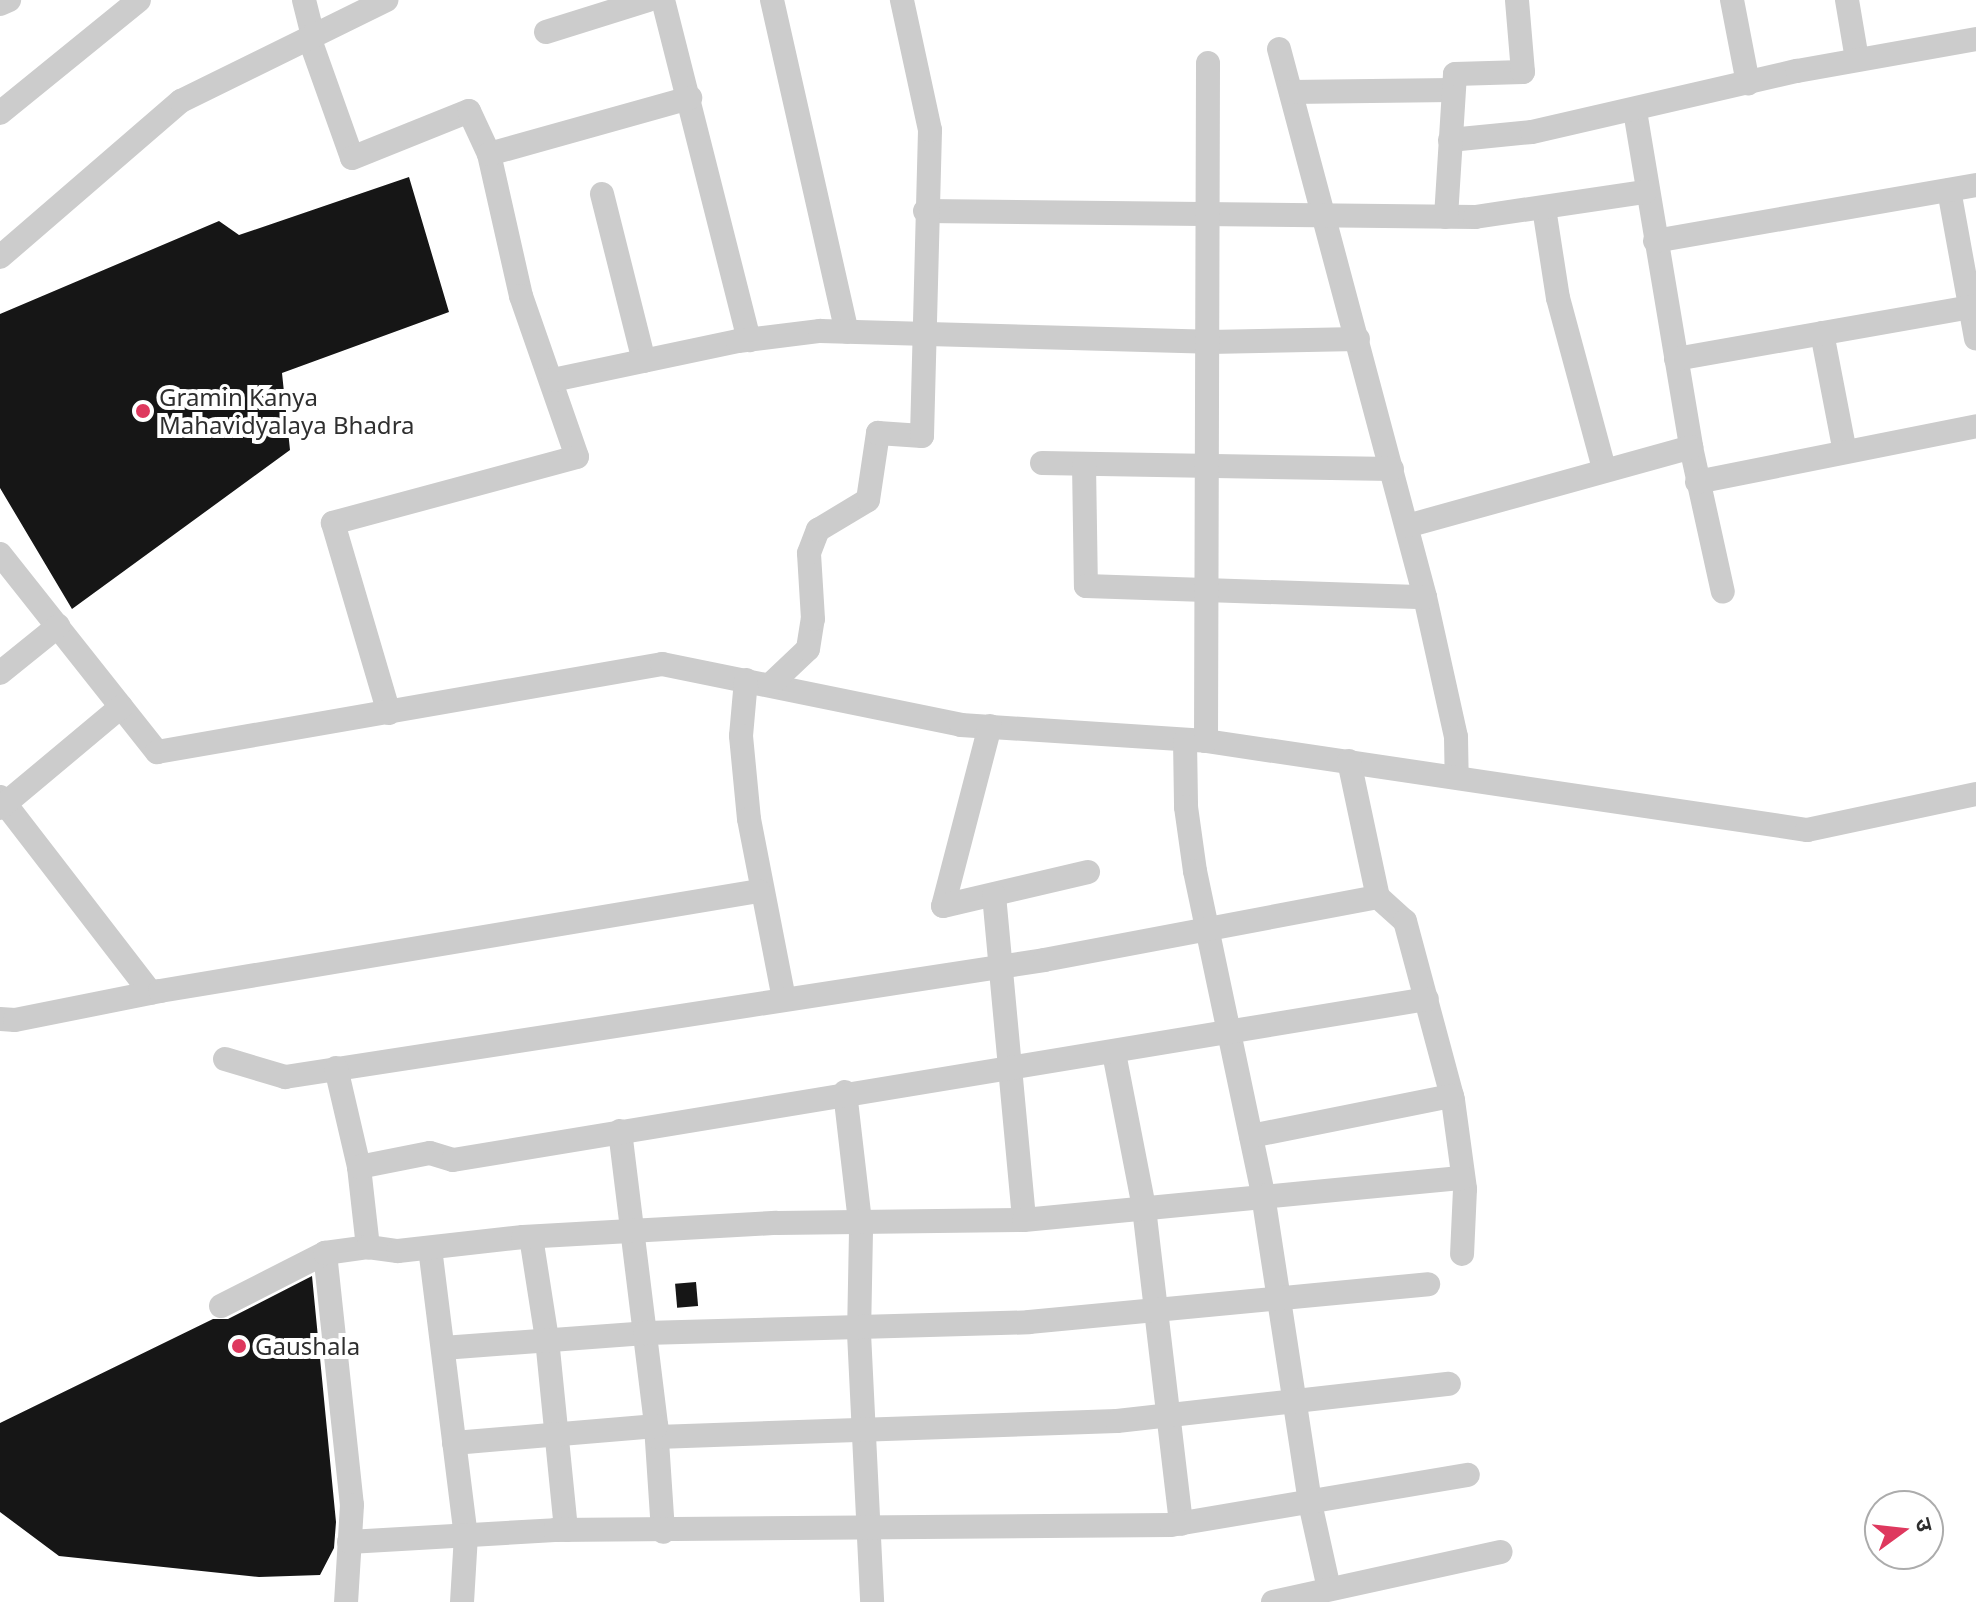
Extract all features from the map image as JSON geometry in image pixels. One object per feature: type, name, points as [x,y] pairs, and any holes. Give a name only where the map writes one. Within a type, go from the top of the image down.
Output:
[{"type":"street","points":[[0,4],[9,0]]},
{"type":"street","points":[[0,113],[139,0]]},
{"type":"street","points":[[304,0],[311,36],[352,158],[469,111],[489,154],[521,296],[553,380],[577,457],[333,523],[389,713]]},
{"type":"street","points":[[0,257],[181,101],[386,0]]},
{"type":"street","points":[[546,32],[648,0]]},
{"type":"street","points":[[663,0],[749,340]]},
{"type":"street","points":[[772,0],[847,332]]},
{"type":"street","points":[[784,999],[759,891],[741,736],[758,682],[808,649],[813,619],[809,553],[818,530],[868,500],[878,433],[922,436],[921,333],[930,130],[902,0]]},
{"type":"street","points":[[1446,217],[1455,74],[1523,72],[1517,0]]},
{"type":"street","points":[[1732,0],[1748,83]]},
{"type":"street","points":[[1847,0],[1857,59]]},
{"type":"street","points":[[1450,140],[1532,132],[1857,59],[1976,39]]},
{"type":"street","points":[[1279,49],[1425,597],[1456,737],[1457,776]]},
{"type":"street","points":[[1208,63],[1207,591],[1195,741],[1186,807],[1263,1195],[1310,1503],[1329,1589]]},
{"type":"street","points":[[1291,92],[1452,90]]},
{"type":"street","points":[[489,154],[690,98]]},
{"type":"street","points":[[1635,111],[1645,192],[1697,482],[1723,592]]},
{"type":"street","points":[[1655,241],[1976,185]]},
{"type":"street","points":[[1949,190],[1973,307],[1976,339]]},
{"type":"street","points":[[925,211],[1210,218],[1446,217],[1544,208],[1645,192]]},
{"type":"street","points":[[602,194],[644,361]]},
{"type":"street","points":[[1544,208],[1558,298],[1604,469]]},
{"type":"street","points":[[1676,359],[1973,307]]},
{"type":"street","points":[[553,380],[749,340],[847,332],[1209,342],[1358,339]]},
{"type":"street","points":[[1822,333],[1845,452]]},
{"type":"street","points":[[1697,482],[1976,426]]},
{"type":"street","points":[[1407,526],[1691,447]]},
{"type":"street","points":[[1042,463],[1392,469]]},
{"type":"street","points":[[1084,464],[1086,586],[1425,597]]},
{"type":"street","points":[[0,554],[157,752],[662,664],[758,682],[874,711],[990,726],[1195,741],[1457,776],[1807,830],[1976,794]]},
{"type":"street","points":[[0,673],[58,626]]},
{"type":"street","points":[[121,707],[2,803],[151,993]]},
{"type":"street","points":[[990,726],[943,906],[1088,872]]},
{"type":"street","points":[[1349,761],[1378,897],[1405,921],[1452,1096],[1463,1178],[1462,1254]]},
{"type":"street","points":[[0,1019],[15,1020],[151,993],[759,891]]},
{"type":"street","points":[[994,895],[997,967],[1024,1220]]},
{"type":"street","points":[[225,1059],[285,1077],[596,1032],[784,999],[997,967],[1210,931],[1378,897]]},
{"type":"street","points":[[359,1167],[430,1153],[453,1160],[845,1092],[1010,1070],[1427,999]]},
{"type":"street","points":[[1114,1053],[1144,1208],[1181,1524]]},
{"type":"street","points":[[336,1068],[359,1167],[368,1247]]},
{"type":"street","points":[[845,1092],[860,1222],[859,1327],[872,1602]]},
{"type":"street","points":[[1251,1136],[1452,1096]]},
{"type":"street","points":[[620,1131],[657,1432],[663,1532]]},
{"type":"street","points":[[221,1306],[325,1253],[368,1247],[398,1251],[531,1237],[633,1235],[860,1222],[1024,1220],[1463,1178]]},
{"type":"street","points":[[531,1237],[547,1339],[566,1530]]},
{"type":"street","points":[[430,1248],[466,1535],[462,1602]]},
{"type":"street","points":[[325,1253],[352,1505],[346,1602]]},
{"type":"street","points":[[443,1348],[645,1333],[1029,1322],[1428,1284]]},
{"type":"street","points":[[454,1443],[556,1435],[865,1430],[1166,1416],[1449,1384]]},
{"type":"street","points":[[349,1542],[566,1530],[663,1532],[1181,1524],[1468,1475]]},
{"type":"street","points":[[1273,1602],[1501,1552]]},
{"type":"building","name":"Gramin Kanya Mahavidyalaya Bhadra","points":[[409,177],[449,312],[282,373],[290,450],[72,609],[0,488],[0,314],[219,221],[239,235]]},
{"type":"building","name":"Gaushala","points":[[312,1276],[336,1522],[334,1548],[320,1575],[259,1577],[59,1556],[0,1512],[0,1423],[213,1319],[228,1319]]},
{"type":"building","points":[[696,1282],[698,1306],[677,1308],[675,1284]]},
{"type":"place","name":"Gramin Kanya Mahavidyalaya Bhadra","points":[[143,411]]},
{"type":"place","name":"Gaushala","points":[[239,1346]]}]
